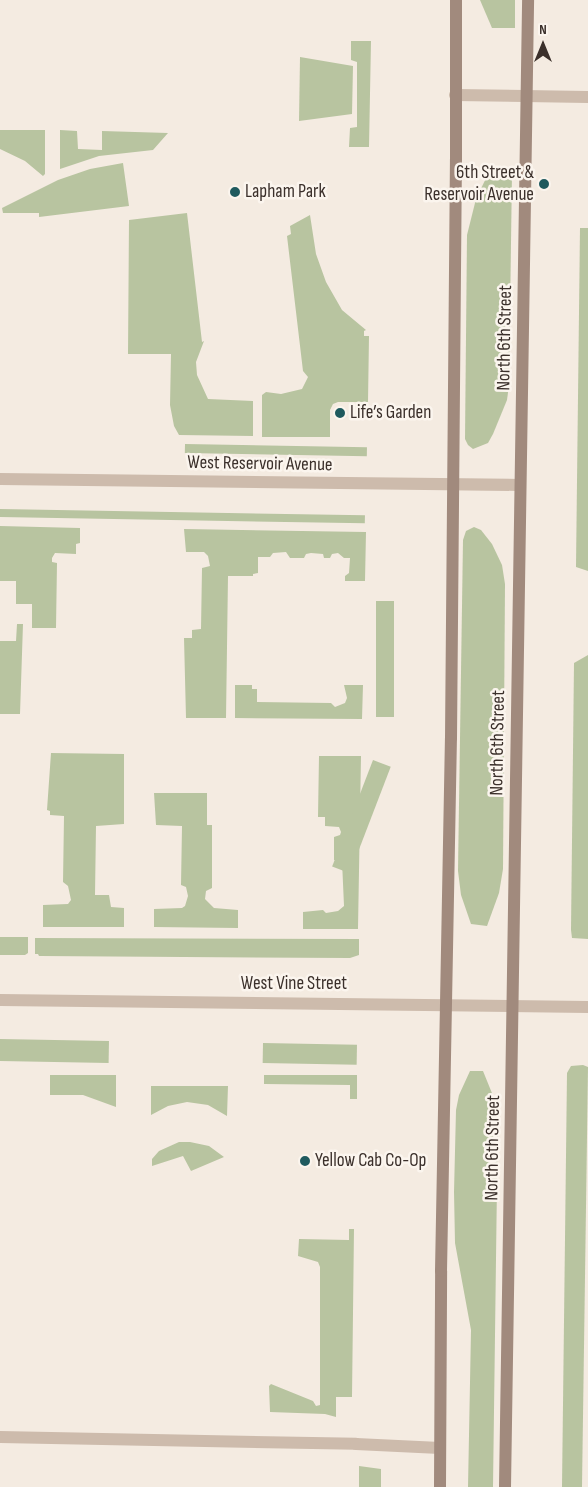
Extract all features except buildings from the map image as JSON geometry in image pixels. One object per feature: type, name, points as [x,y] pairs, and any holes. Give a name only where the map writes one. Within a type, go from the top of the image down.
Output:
[{"type":"main road","points":[[440,1487],[445,1004],[451,738],[456,0]]},
{"type":"main road","name":"North 6th Street","points":[[505,1487],[514,1006],[528,0]]},
{"type":"street","points":[[455,95],[588,97]]},
{"type":"street","name":"West Reservoir Avenue","points":[[0,479],[520,485]]},
{"type":"street","name":"West Vine Street","points":[[0,1000],[588,1007]]},
{"type":"street","points":[[0,1437],[356,1444],[440,1448]]},
{"type":"green space","points":[[480,0],[515,0],[515,28],[492,28]]},
{"type":"green space","points":[[351,41],[371,41],[369,147],[349,147],[350,128],[357,127],[357,62],[351,60]]},
{"type":"green space","points":[[300,57],[353,66],[352,114],[299,121]]},
{"type":"green space","points":[[0,130],[45,130],[45,174],[43,176],[25,161],[0,149]]},
{"type":"green space","points":[[60,130],[77,131],[78,149],[102,150],[102,131],[168,133],[153,150],[99,156],[60,169]]},
{"type":"green space","points":[[123,163],[129,206],[39,217],[39,213],[3,213],[2,208],[58,180],[90,169]]},
{"type":"green space","points":[[489,172],[512,172],[509,385],[507,400],[488,443],[473,449],[465,439],[467,235],[476,199]]},
{"type":"green space","points":[[187,213],[202,342],[204,341],[196,362],[197,375],[208,399],[253,401],[253,436],[179,435],[174,426],[170,405],[171,354],[128,354],[129,220]]},
{"type":"green space","points":[[310,215],[316,254],[326,282],[342,310],[366,330],[364,331],[364,336],[369,336],[368,402],[338,402],[333,404],[330,410],[330,437],[262,437],[262,395],[266,392],[281,394],[302,389],[308,377],[303,371],[287,236],[291,234],[290,226]]},
{"type":"green space","points":[[580,228],[588,228],[588,571],[576,567]]},
{"type":"green space","points":[[185,444],[367,447],[367,456],[185,453]]},
{"type":"green space","points":[[0,509],[365,515],[365,523],[0,517]]},
{"type":"green space","points":[[0,526],[80,528],[80,543],[76,544],[76,554],[55,553],[52,558],[52,562],[57,563],[56,628],[32,628],[32,604],[16,604],[16,581],[0,581]]},
{"type":"green space","points":[[474,527],[481,530],[492,544],[502,565],[505,584],[503,869],[499,893],[487,926],[471,924],[461,895],[458,871],[463,540],[466,531]]},
{"type":"green space","points":[[184,529],[366,532],[365,581],[345,581],[345,576],[349,573],[350,558],[344,558],[338,553],[332,554],[330,558],[324,558],[323,554],[311,553],[306,554],[304,558],[290,558],[286,552],[273,553],[270,557],[258,557],[258,573],[253,574],[253,576],[228,576],[226,718],[186,718],[184,638],[192,638],[192,630],[201,629],[202,568],[210,566],[208,556],[204,552],[186,552]]},
{"type":"green space","points":[[376,601],[394,601],[394,717],[376,717]]},
{"type":"green space","points":[[17,624],[23,624],[20,714],[0,714],[0,641],[16,641]]},
{"type":"green space","points":[[588,655],[588,939],[572,938],[571,930],[574,663]]},
{"type":"green space","points":[[235,685],[252,685],[252,689],[257,689],[257,702],[331,703],[335,707],[345,703],[347,698],[344,685],[363,685],[362,719],[235,718]]},
{"type":"green space","points":[[51,753],[124,754],[124,824],[96,826],[95,895],[109,895],[111,907],[124,908],[124,927],[43,927],[43,905],[68,904],[71,900],[68,886],[63,882],[64,816],[50,815],[50,811],[47,810]]},
{"type":"green space","points":[[319,756],[361,756],[358,929],[303,929],[303,912],[323,910],[326,913],[338,911],[344,906],[342,861],[334,860],[334,837],[340,835],[341,832],[339,827],[325,826],[325,817],[318,817]]},
{"type":"green space","points":[[373,760],[391,767],[350,873],[332,866]]},
{"type":"green space","points":[[154,793],[207,793],[207,825],[212,825],[212,888],[206,891],[205,899],[214,908],[238,910],[238,928],[154,927],[154,909],[182,908],[185,906],[188,896],[186,887],[181,885],[182,826],[156,825]]},
{"type":"green space","points":[[0,937],[28,937],[28,953],[25,955],[0,955]]},
{"type":"green space","points":[[35,938],[359,939],[359,955],[350,958],[39,956],[35,954]]},
{"type":"green space","points":[[0,1039],[109,1041],[109,1063],[0,1061]]},
{"type":"green space","points":[[263,1043],[357,1045],[357,1065],[263,1063]]},
{"type":"green space","points":[[583,1065],[588,1067],[582,1487],[562,1487],[567,1073],[571,1066]]},
{"type":"green space","points":[[470,1071],[483,1071],[498,1108],[493,1487],[468,1487],[471,1330],[455,1243],[454,1192],[456,1110],[459,1095]]},
{"type":"green space","points":[[50,1075],[116,1075],[116,1107],[83,1095],[50,1095]]},
{"type":"green space","points":[[264,1075],[357,1075],[357,1099],[350,1099],[350,1085],[264,1084]]},
{"type":"green space","points":[[151,1086],[228,1086],[227,1116],[208,1105],[187,1102],[168,1106],[151,1115]]},
{"type":"green space","points":[[179,1142],[209,1146],[224,1157],[191,1171],[183,1156],[152,1166],[152,1159],[159,1151]]},
{"type":"green space","points":[[349,1229],[354,1229],[352,1397],[336,1397],[336,1417],[325,1414],[270,1412],[269,1386],[271,1384],[313,1401],[316,1406],[320,1405],[320,1267],[318,1262],[298,1256],[299,1239],[349,1240]]},
{"type":"green space","points":[[359,1466],[381,1469],[381,1487],[359,1487]]},
{"type":"place","name":"6th Street & Reservoir Avenue","points":[[544,184]]},
{"type":"place","name":"Lapham Park","points":[[235,192]]},
{"type":"place","name":"Life’s Garden","points":[[340,413]]},
{"type":"place","name":"Yellow Cab Co-Op","points":[[305,1161]]}]
